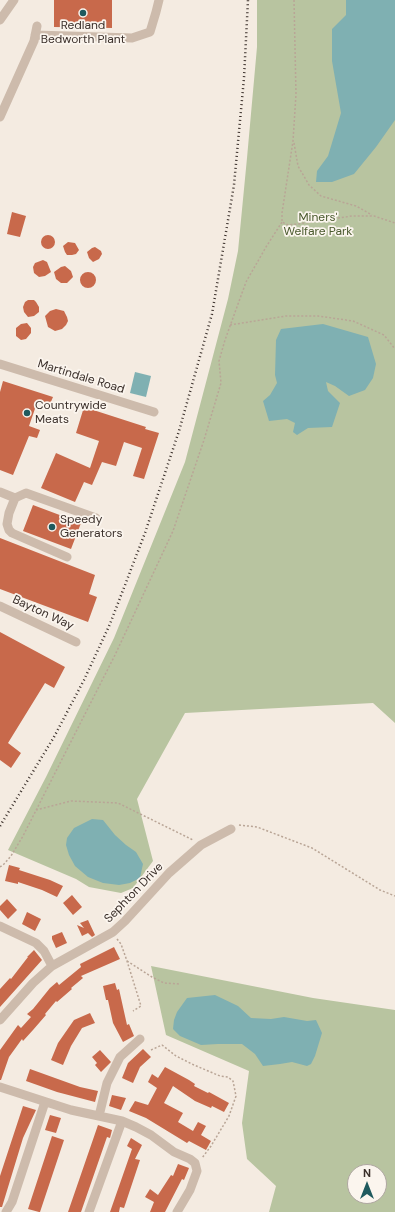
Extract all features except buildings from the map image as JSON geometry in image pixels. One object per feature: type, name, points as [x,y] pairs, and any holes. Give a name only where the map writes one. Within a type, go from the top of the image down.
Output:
[{"type":"street","points":[[0,20],[14,0]]},
{"type":"street","points":[[0,117],[34,41],[36,30],[132,38],[150,32],[159,0]]},
{"type":"street","name":"Martindale Road","points":[[0,364],[154,412]]},
{"type":"street","points":[[0,492],[15,498]]},
{"type":"street","points":[[67,557],[12,533],[9,530],[7,524],[9,513],[15,498],[26,493],[96,518]]},
{"type":"street","name":"Bayton Way","points":[[0,606],[76,642]]},
{"type":"street","name":"Sephton Drive","points":[[0,1020],[33,983],[52,966],[113,932],[125,922],[169,873],[201,845],[232,828]]},
{"type":"street","points":[[0,926],[36,943],[44,951],[52,966]]},
{"type":"street","points":[[99,1116],[107,1083],[120,1057],[140,1039]]},
{"type":"street","points":[[0,1087],[71,1110],[122,1121],[151,1135],[174,1152],[194,1161],[197,1171],[195,1178],[177,1212]]},
{"type":"street","points":[[6,1212],[14,1195],[45,1102]]},
{"type":"street","points":[[89,1212],[122,1121]]},
{"type":"path","points":[[0,867],[11,856],[26,829],[115,655],[173,531],[204,440],[221,383],[219,361],[225,340],[246,282],[282,222],[282,213],[293,141],[296,94],[294,0]]},
{"type":"path","points":[[293,141],[298,166],[309,185],[321,196],[356,206],[374,216],[395,223]]},
{"type":"path","points":[[282,222],[288,225],[352,216],[374,216]]},
{"type":"path","points":[[230,326],[286,316],[318,316],[353,320],[384,335],[395,349]]},
{"type":"path","points":[[113,932],[121,944],[141,1006],[132,1010]]},
{"type":"path","points":[[127,961],[152,978],[164,983],[178,984]]},
{"type":"path","points":[[151,1050],[162,1045],[176,1056],[233,1081],[236,1096],[228,1116],[211,1146],[196,1166]]},
{"type":"green space","name":"Miners' Welfare Park","points":[[257,0],[395,0],[395,723],[373,703],[185,713],[137,799],[153,861],[133,888],[121,893],[89,887],[76,879],[8,850],[46,777],[114,638],[185,462],[228,299],[238,251],[257,47]]},
{"type":"green space","points":[[151,966],[313,998],[395,1010],[395,1212],[269,1212],[276,1186],[247,1159],[242,1123],[249,1071],[166,1035]]},
{"type":"water","points":[[346,0],[395,0],[395,120],[354,174],[332,182],[316,182],[317,171],[328,156],[341,113],[332,61],[332,29],[346,15]]},
{"type":"water","points":[[323,324],[368,337],[376,364],[373,378],[365,390],[349,396],[335,386],[326,382],[328,391],[340,403],[332,427],[308,428],[297,435],[293,432],[295,423],[287,419],[269,421],[263,401],[270,395],[277,383],[275,375],[276,340],[281,329]]},
{"type":"water","points":[[135,372],[151,376],[146,397],[130,393]]},
{"type":"water","points":[[92,819],[103,820],[115,835],[136,852],[143,864],[140,878],[130,883],[119,885],[103,883],[88,877],[75,866],[66,845],[67,838],[74,828]]},
{"type":"water","points":[[215,995],[238,1006],[251,1018],[271,1019],[284,1017],[307,1021],[316,1020],[322,1033],[311,1064],[307,1066],[292,1062],[263,1066],[255,1054],[242,1044],[201,1045],[180,1036],[173,1029],[177,1012],[187,998]]},
{"type":"railway","points":[[0,826],[54,737],[84,680],[110,624],[145,533],[179,431],[212,314],[234,185],[244,78],[248,0]]},
{"type":"place","name":"Redland Bedworth Plant","points":[[83,13]]},
{"type":"place","name":"Countrywide Meats","points":[[27,413]]},
{"type":"place","name":"Speedy Generators","points":[[52,527]]}]
